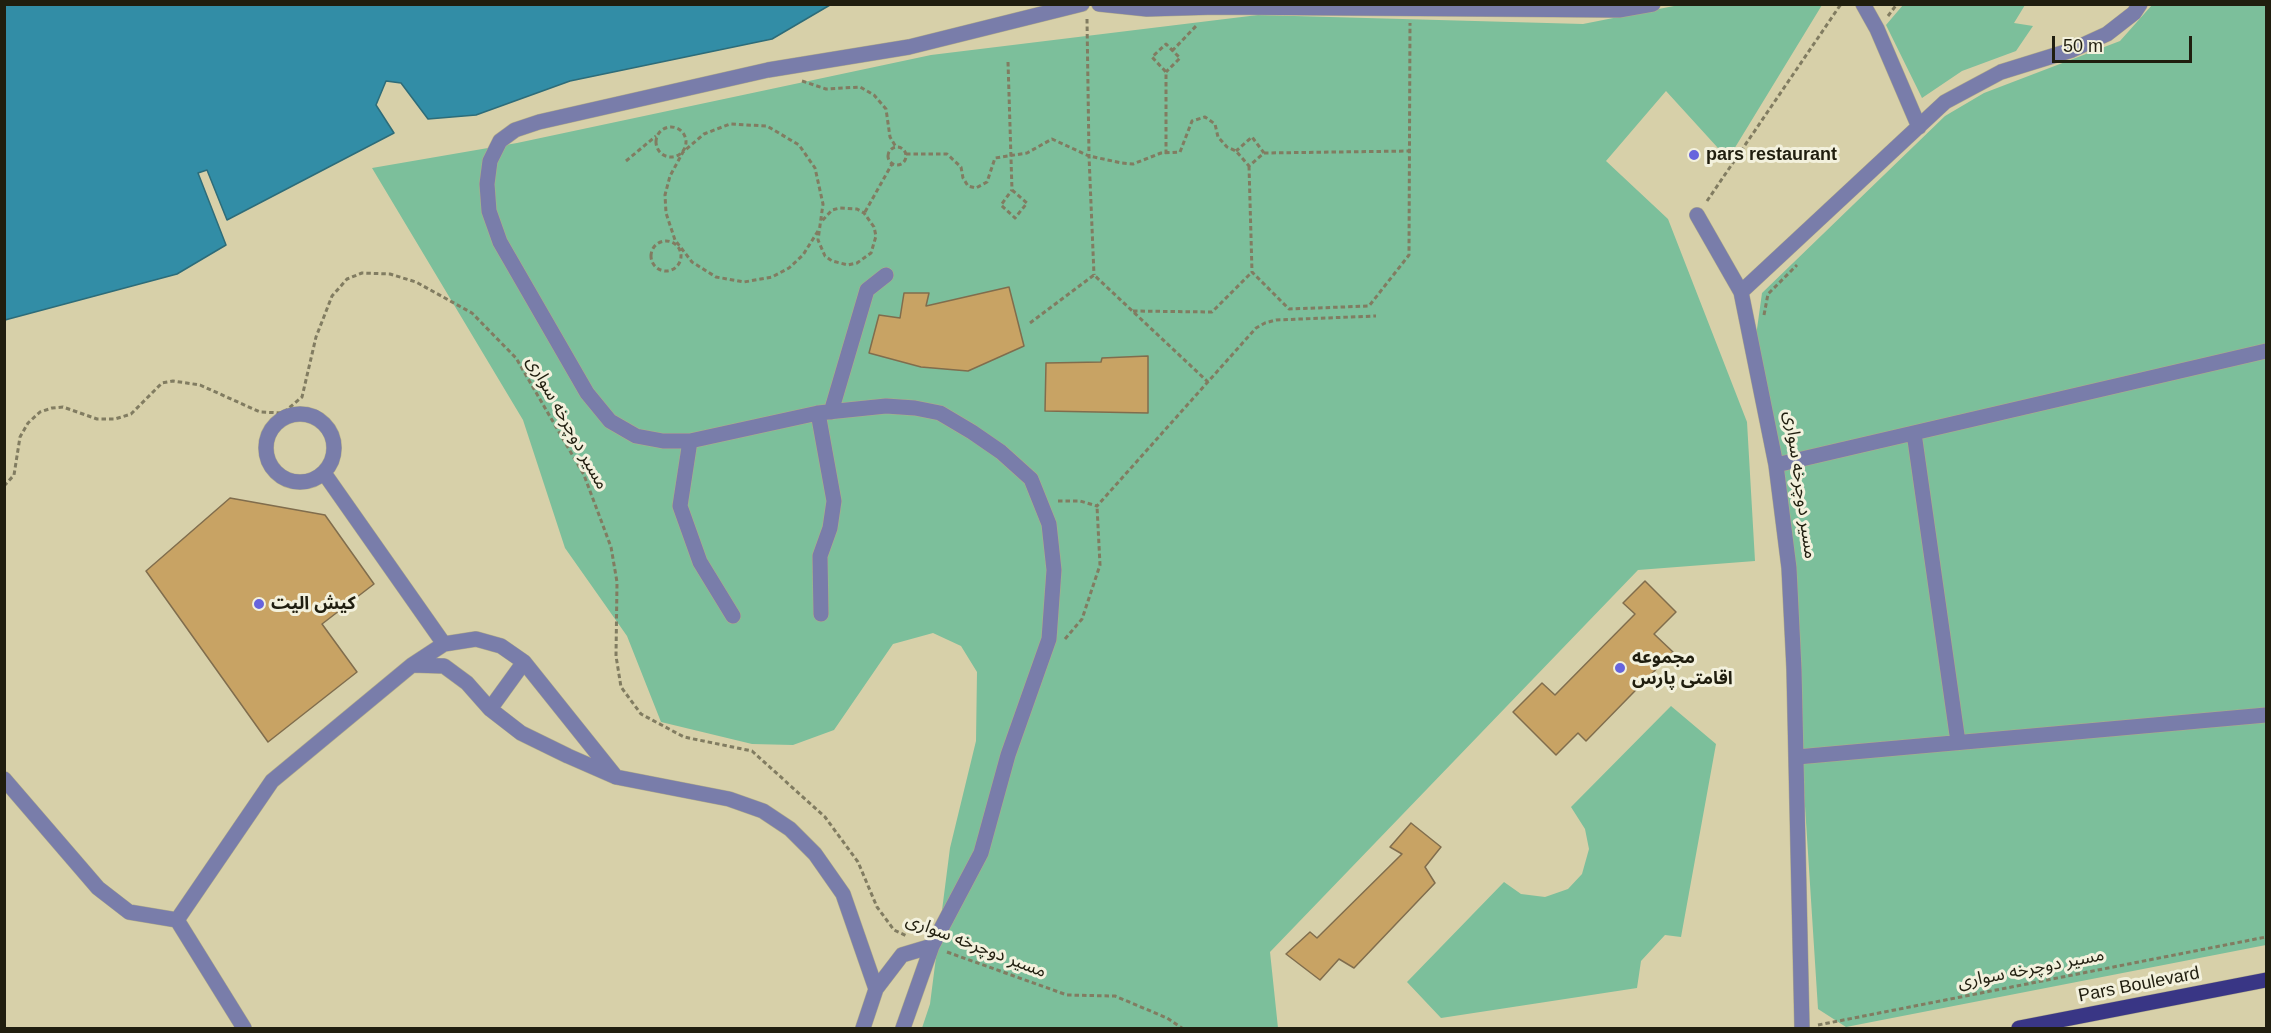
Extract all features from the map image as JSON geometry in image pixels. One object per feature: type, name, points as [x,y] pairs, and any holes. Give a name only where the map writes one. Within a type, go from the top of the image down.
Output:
[{"type":"main road","name":"Pars Boulevard","points":[[2019,1029],[2266,980]]},
{"type":"street","points":[[1099,4],[1147,9],[1216,7],[1618,10],[1653,4]]},
{"type":"street","points":[[1863,4],[1877,29],[1919,127]]},
{"type":"street","points":[[1741,292],[1945,102],[2001,72],[2072,50],[2107,34],[2134,13],[2140,4]]},
{"type":"street","points":[[903,1029],[932,946],[981,853],[1008,755],[1049,639],[1054,570],[1049,524],[1031,479],[1001,452],[940,413],[886,406],[825,412],[690,441],[663,441],[636,436],[610,421],[587,393],[500,242],[489,211],[487,184],[490,161],[500,141],[515,129],[539,122],[768,70],[909,47],[1085,10]]},
{"type":"street","points":[[1697,215],[1741,292],[1776,465],[1789,568],[1797,757],[1802,1028]]},
{"type":"street","points":[[821,614],[820,556],[830,528],[834,501],[825,412],[867,290],[886,275]]},
{"type":"street","points":[[1776,465],[2266,351]]},
{"type":"street","points":[[303,413],[324,422],[330,431],[334,453],[324,473],[304,482],[282,477],[273,469],[266,448],[273,427],[292,414],[303,413]]},
{"type":"street","points":[[1914,433],[1958,742]]},
{"type":"street","points":[[690,441],[680,506],[700,562],[733,616]]},
{"type":"street","points":[[324,473],[444,644]]},
{"type":"street","points":[[177,921],[272,781],[412,665],[444,644],[476,639],[501,646],[524,662],[616,777]]},
{"type":"street","points":[[490,709],[524,662]]},
{"type":"street","points":[[412,665],[444,666],[466,683],[490,709],[521,733],[616,777],[729,799],[763,811],[790,829],[815,854],[843,894],[876,989]]},
{"type":"street","points":[[1797,757],[2266,715]]},
{"type":"street","points":[[4,779],[98,888],[129,912],[177,921],[244,1029]]},
{"type":"street","points":[[863,1029],[876,989],[902,955],[932,946]]},
{"type":"path","points":[[1697,215],[1841,4]]},
{"type":"path","points":[[1172,51],[1216,7]]},
{"type":"path","points":[[906,154],[947,154],[961,167],[963,178],[968,186],[976,188],[983,187],[987,182],[995,158],[1027,153],[1052,139],[1059,140],[1089,156],[1133,164],[1161,153],[1180,152],[1192,121],[1205,117],[1215,123],[1218,137],[1227,147],[1236,151],[1249,166],[1252,272],[1289,309],[1369,306],[1409,255],[1411,9]]},
{"type":"path","points":[[1085,10],[1094,275],[1208,382]]},
{"type":"path","points":[[1888,15],[1889,25]]},
{"type":"path","points":[[1166,72],[1180,58],[1166,44],[1152,57],[1166,72],[1166,154]]},
{"type":"path","points":[[1008,62],[1012,190],[1001,205],[1015,218],[1027,203],[1012,190]]},
{"type":"path","points":[[797,79],[826,89],[860,87],[874,95],[886,109],[890,137],[896,147],[904,150],[906,154]]},
{"type":"path","points":[[626,161],[658,135],[669,127],[683,132],[687,146],[683,152],[673,168],[665,195],[668,223],[679,248],[681,260],[673,270],[661,270],[652,261],[653,249],[663,241],[669,241],[679,248],[692,262],[708,273],[725,280],[753,281],[772,277],[796,262],[809,248],[818,231],[823,194],[815,168],[799,145],[776,130],[758,124],[730,124],[704,134],[683,152],[670,158],[658,150],[658,135]]},
{"type":"path","points":[[1236,151],[1252,136],[1264,153]]},
{"type":"path","points":[[896,147],[888,152],[888,160],[892,164],[900,165],[906,158],[906,154]]},
{"type":"path","points":[[1249,166],[1264,153],[1409,151]]},
{"type":"path","points":[[864,213],[892,164]]},
{"type":"path","points":[[818,231],[820,248],[825,256],[840,264],[857,263],[870,253],[876,236],[874,227],[864,213],[849,207],[832,210],[820,222]]},
{"type":"path","points":[[1763,317],[1768,294],[1800,262]]},
{"type":"path","points":[[1133,311],[1212,312],[1252,272]]},
{"type":"path","name":"مسیر دوچرخه سواری","points":[[4,486],[14,476],[20,437],[28,423],[40,412],[52,408],[63,407],[97,418],[115,419],[130,414],[162,383],[173,381],[200,386],[260,412],[283,412],[302,397],[316,337],[332,296],[347,279],[362,273],[390,274],[416,282],[472,313],[516,358],[584,475],[611,547],[617,582],[616,656],[621,687],[641,714],[684,737],[752,751],[825,817],[858,862],[877,907],[894,930],[1067,995],[1115,996],[1167,1018],[1182,1029]]},
{"type":"path","points":[[1030,323],[1094,275]]},
{"type":"path","points":[[1059,645],[1082,619],[1101,565],[1097,506],[1256,328],[1276,320],[1376,316]]},
{"type":"path","points":[[1042,506],[1064,499],[1097,506]]},
{"type":"path","name":"مسیر دوچرخه سواری","points":[[1802,1028],[2266,937]]},
{"type":"green space","points":[[1679,5],[1822,5],[1728,159],[1666,91],[1606,161],[1668,219],[1747,422],[1755,561],[1638,570],[1270,952],[1278,1028],[922,1028],[930,1004],[950,848],[976,741],[977,672],[961,646],[933,633],[893,644],[834,730],[793,745],[752,744],[661,722],[627,636],[565,548],[523,420],[372,168],[517,143],[931,55],[1258,15],[1583,24]]},
{"type":"green space","points":[[1903,5],[2025,5],[2014,23],[2033,26],[2016,51],[1962,71],[1922,98],[1886,25]]},
{"type":"green space","points":[[2152,5],[2266,5],[2266,945],[1846,1027],[1818,1009],[1783,463],[1756,336],[1762,293],[1945,116],[1984,93],[2120,41]]},
{"type":"green space","points":[[1671,706],[1716,744],[1681,937],[1665,935],[1641,961],[1637,988],[1441,1018],[1407,982],[1504,882],[1521,894],[1545,897],[1568,889],[1582,874],[1589,849],[1585,829],[1571,807]]},
{"type":"water","points":[[5,4],[830,5],[772,39],[570,81],[476,115],[428,119],[401,83],[386,81],[376,105],[394,133],[227,220],[207,170],[198,173],[226,245],[177,274],[5,320]]},
{"type":"building","points":[[1009,287],[1024,346],[968,371],[921,367],[869,353],[879,315],[900,318],[904,293],[929,293],[926,306]]},
{"type":"building","points":[[1148,356],[1148,413],[1045,411],[1046,363],[1101,362],[1102,358]]},
{"type":"building","name":"کیش الیت","points":[[230,498],[325,515],[374,584],[322,624],[357,672],[268,742],[146,571]]},
{"type":"building","name":"مجموعه اقامتی پارس","points":[[1645,581],[1676,612],[1654,634],[1673,652],[1586,741],[1578,733],[1556,755],[1513,712],[1542,683],[1555,695],[1635,614],[1623,603]]},
{"type":"building","points":[[1411,823],[1441,847],[1425,867],[1435,883],[1354,968],[1339,959],[1320,980],[1286,954],[1310,932],[1317,938],[1402,854],[1390,847]]},
{"type":"place","name":"pars restaurant","points":[[1694,155]]},
{"type":"place","name":"کیش الیت","points":[[259,604]]},
{"type":"place","name":"مجموعه اقامتی پارس","points":[[1620,668]]}]
